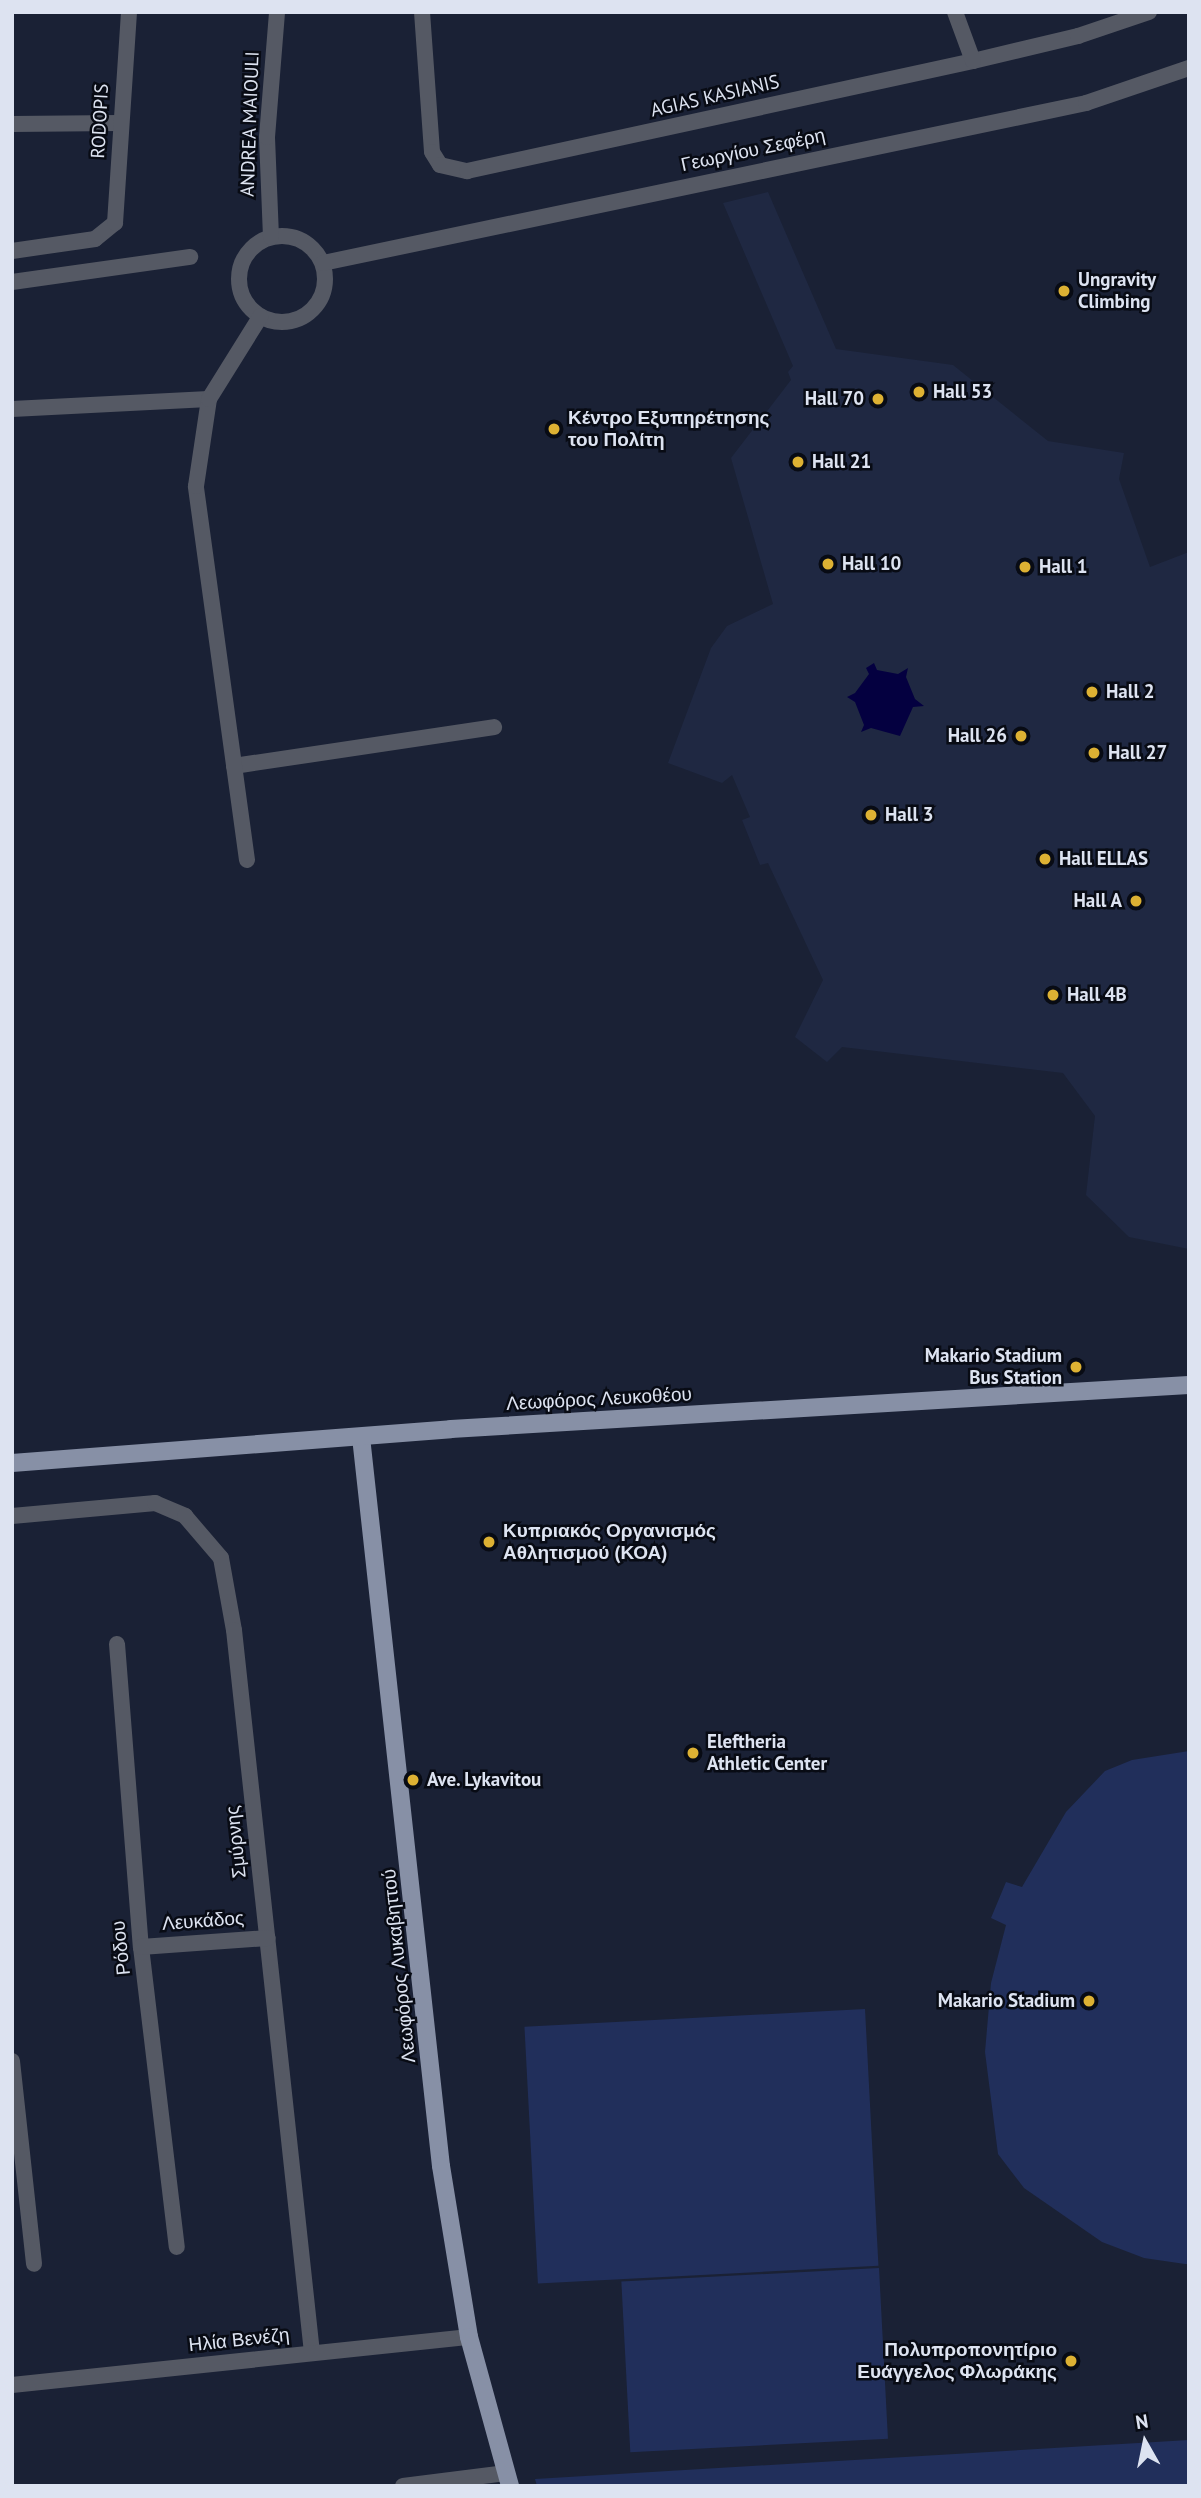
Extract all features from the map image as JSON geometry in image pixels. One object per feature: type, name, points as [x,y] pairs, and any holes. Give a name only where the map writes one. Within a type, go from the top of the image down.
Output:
[{"type":"main road","name":"Λεωφόρος Λευκοθέου","points":[[12,1463],[361,1437],[1189,1385]]},
{"type":"main road","name":"Λεωφόρος Λυκαβηττού","points":[[361,1437],[441,2166],[469,2337],[508,2479]]},
{"type":"street","name":"ANDREA MAIOULI","points":[[271,237],[267,137],[277,12]]},
{"type":"street","name":"AGIAS KASIANIS","points":[[422,12],[429,141],[440,165],[455,170],[484,169],[973,61],[1078,36],[1149,12]]},
{"type":"street","points":[[954,12],[973,61]]},
{"type":"street","name":"RODOPIS","points":[[12,251],[95,239],[111,230],[119,204],[119,123],[126,13]]},
{"type":"street","name":"Γεωργίου Σεφέρη","points":[[323,263],[1086,103],[1189,68]]},
{"type":"street","points":[[12,124],[119,123]]},
{"type":"street","points":[[271,237],[296,238],[307,244],[323,263],[324,290],[310,312],[286,323],[260,317],[242,296],[239,269],[252,248],[271,237]]},
{"type":"street","points":[[12,282],[190,257]]},
{"type":"street","points":[[247,860],[196,486],[209,399],[260,317]]},
{"type":"street","points":[[12,409],[209,399]]},
{"type":"street","points":[[234,766],[494,727]]},
{"type":"street","name":"Σμύρνης","points":[[12,1516],[155,1503],[186,1516],[214,1545],[228,1579],[312,2353]]},
{"type":"street","name":"Ρόδου","points":[[117,1644],[141,1947],[177,2247]]},
{"type":"street","name":"Λευκάδος","points":[[141,1947],[268,1938]]},
{"type":"street","points":[[12,2061],[34,2264]]},
{"type":"street","name":"Ηλία Βενέζη","points":[[12,2385],[469,2337]]},
{"type":"street","points":[[402,2486],[508,2479]]},
{"type":"shaded area","points":[[768,192],[836,349],[953,365],[1048,441],[1124,453],[1119,479],[1150,567],[1189,552],[1189,1249],[1129,1237],[1086,1195],[1095,1116],[1063,1073],[842,1047],[827,1062],[795,1037],[823,980],[768,863],[760,865],[742,820],[750,817],[732,775],[722,783],[668,763],[711,648],[727,626],[773,604],[731,458],[791,380],[788,372],[793,366],[723,203]]},
{"type":"shaded area","points":[[874,663],[877,670],[898,674],[908,668],[906,677],[915,699],[924,706],[913,707],[900,736],[871,728],[861,732],[864,725],[855,702],[847,697],[855,693],[869,674],[866,668]]},
{"type":"shaded area","name":"Makario Stadium","points":[[1189,1751],[1189,2264],[1185,2264],[1144,2258],[1102,2242],[1024,2188],[998,2154],[985,2052],[991,1983],[1006,1925],[991,1918],[1006,1882],[1022,1887],[1066,1812],[1105,1771],[1132,1760]]},
{"type":"shaded area","points":[[865,2009],[878,2266],[538,2283],[524,2027]]},
{"type":"shaded area","points":[[879,2268],[888,2439],[630,2452],[621,2282]]},
{"type":"shaded area","points":[[1189,2440],[1189,2486],[537,2486],[535,2479]]},
{"type":"place","name":"Ungravity Climbing","points":[[1064,291]]},
{"type":"place","name":"Hall 53","points":[[919,392]]},
{"type":"place","name":"Hall 70","points":[[878,399]]},
{"type":"place","name":"Κέντρο Εξυπηρέτησης του Πολίτη","points":[[554,429]]},
{"type":"place","name":"Hall 21","points":[[798,462]]},
{"type":"place","name":"Hall 10","points":[[828,564]]},
{"type":"place","name":"Hall 1","points":[[1025,567]]},
{"type":"place","name":"Hall 2","points":[[1092,692]]},
{"type":"place","name":"Hall 26","points":[[1021,736]]},
{"type":"place","name":"Hall 27","points":[[1094,753]]},
{"type":"place","name":"Hall 3","points":[[871,815]]},
{"type":"place","name":"Hall ELLAS","points":[[1045,859]]},
{"type":"place","name":"Hall A","points":[[1136,901]]},
{"type":"place","name":"Hall 4B","points":[[1053,995]]},
{"type":"place","name":"Makario Stadium Bus Station","points":[[1076,1367]]},
{"type":"place","name":"Κυπριακός Οργανισμός Αθλητισμού (ΚΟΑ)","points":[[489,1542]]},
{"type":"place","name":"Eleftheria Athletic Center","points":[[693,1753]]},
{"type":"place","name":"Ave. Lykavitou","points":[[413,1780]]},
{"type":"place","name":"Makario Stadium","points":[[1089,2001]]},
{"type":"place","name":"Πολυπροπονητίριο Ευάγγελος Φλωράκης","points":[[1071,2361]]}]
